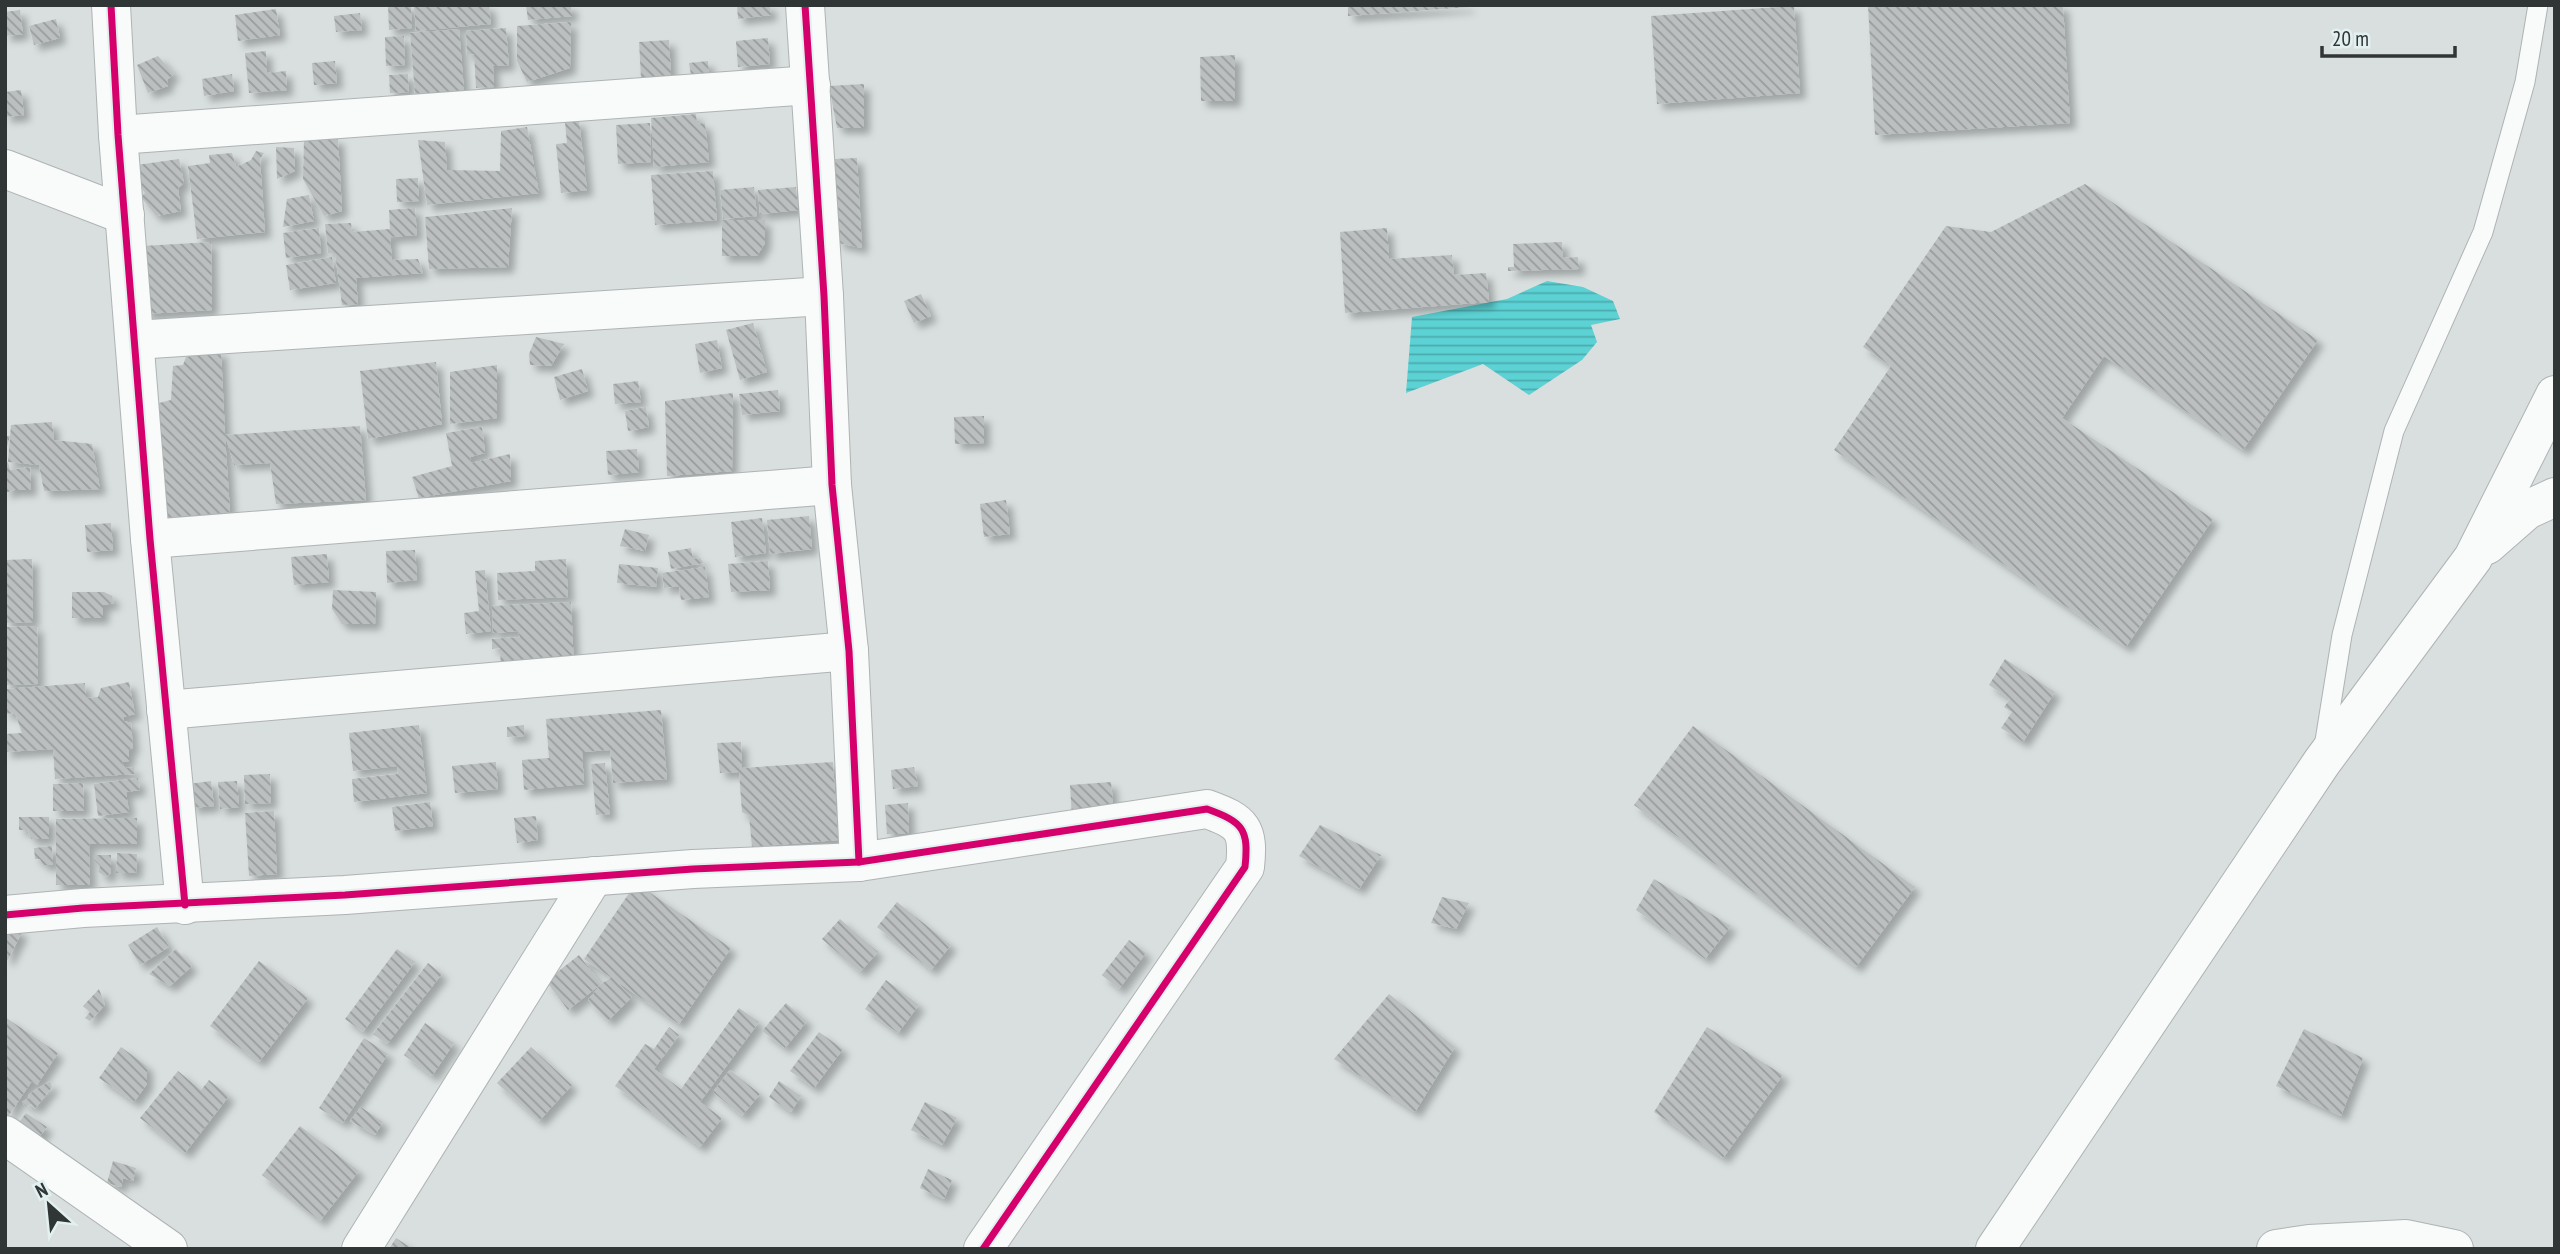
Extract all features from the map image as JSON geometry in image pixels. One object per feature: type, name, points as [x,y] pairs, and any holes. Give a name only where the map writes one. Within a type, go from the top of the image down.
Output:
[{"type":"street","points":[[111,5],[118,135],[150,538],[185,905]]},
{"type":"street","points":[[805,5],[824,296],[832,485],[849,651],[859,862]]},
{"type":"street","points":[[118,135],[811,85]]},
{"type":"street","points":[[5,169],[125,215]]},
{"type":"street","points":[[135,340],[824,296]]},
{"type":"street","points":[[1995,1249],[2322,762],[2473,558],[2555,395]]},
{"type":"street","points":[[150,538],[832,485]]},
{"type":"street","points":[[2473,558],[2527,510],[2555,497]]},
{"type":"street","points":[[166,710],[849,651]]},
{"type":"street","points":[[5,915],[693,869],[859,862],[1207,809],[1233,818],[1248,841],[1245,867],[983,1249]]},
{"type":"street","points":[[361,1249],[594,876]]},
{"type":"street","points":[[5,1135],[168,1249]]},
{"type":"street","points":[[2276,1249],[2309,1244],[2406,1239],[2454,1249]]},
{"type":"lane","points":[[2322,762],[2342,635],[2393,431],[2483,232],[2525,82],[2538,5]]},
{"type":"water","points":[[1547,281],[1583,287],[1613,301],[1620,319],[1591,325],[1597,342],[1582,360],[1529,395],[1483,364],[1406,393],[1412,317],[1507,299]]},
{"type":"building","points":[[411,5],[412,28],[389,30],[388,6]]},
{"type":"building","points":[[489,5],[491,24],[416,31],[414,7]]},
{"type":"building","points":[[526,5],[571,5],[572,16],[528,20]]},
{"type":"building","points":[[737,5],[770,5],[771,15],[738,19]]},
{"type":"building","points":[[1348,5],[1468,5],[1469,7],[1348,16]]},
{"type":"building","points":[[1868,5],[2063,5],[2070,123],[1875,135]]},
{"type":"building","points":[[1794,6],[1800,93],[1657,104],[1651,16]]},
{"type":"building","points":[[276,9],[280,35],[238,41],[235,15]]},
{"type":"building","points":[[20,10],[23,34],[5,36],[5,12]]},
{"type":"building","points":[[360,13],[362,30],[336,32],[334,16]]},
{"type":"building","points":[[56,19],[60,38],[34,45],[29,26]]},
{"type":"building","points":[[571,22],[570,68],[527,82],[517,61],[517,26]]},
{"type":"building","points":[[506,28],[509,65],[493,66],[494,87],[476,88],[474,54],[467,55],[466,31]]},
{"type":"building","points":[[459,29],[464,91],[415,94],[410,33]]},
{"type":"building","points":[[404,36],[405,65],[386,66],[385,37]]},
{"type":"building","points":[[768,38],[770,64],[738,67],[736,41]]},
{"type":"building","points":[[669,40],[671,76],[641,78],[639,42]]},
{"type":"building","points":[[266,51],[267,73],[286,71],[287,90],[249,93],[245,53]]},
{"type":"building","points":[[1235,55],[1235,101],[1201,101],[1200,57]]},
{"type":"building","points":[[158,56],[174,74],[167,80],[168,86],[148,93],[137,65]]},
{"type":"building","points":[[335,61],[337,83],[314,85],[312,63]]},
{"type":"building","points":[[708,61],[709,74],[691,75],[689,63]]},
{"type":"building","points":[[232,74],[234,91],[204,96],[202,79]]},
{"type":"building","points":[[408,74],[409,92],[390,93],[389,75]]},
{"type":"building","points":[[864,84],[864,128],[837,128],[829,86]]},
{"type":"building","points":[[21,90],[24,115],[5,117],[5,92]]},
{"type":"building","points":[[696,114],[697,124],[705,123],[709,162],[654,167],[651,118]]},
{"type":"building","points":[[579,120],[587,190],[561,193],[556,144],[567,143],[565,122]]},
{"type":"building","points":[[650,123],[651,162],[618,164],[616,125]]},
{"type":"building","points":[[527,127],[539,193],[427,205],[418,140],[445,142],[447,170],[500,171],[501,131]]},
{"type":"building","points":[[338,138],[342,211],[324,216],[303,179],[304,139]]},
{"type":"building","points":[[276,147],[294,148],[295,171],[277,179]]},
{"type":"building","points":[[256,151],[264,153],[260,159],[265,232],[197,239],[188,166],[210,163],[209,155],[232,153],[236,167],[251,160]]},
{"type":"building","points":[[857,158],[862,248],[838,243],[834,159]]},
{"type":"building","points":[[179,159],[184,183],[178,188],[181,211],[156,216],[141,197],[145,193],[140,186],[137,165]]},
{"type":"building","points":[[713,171],[717,220],[655,225],[651,175]]},
{"type":"building","points":[[418,178],[419,201],[397,202],[396,179]]},
{"type":"building","points":[[2085,184],[2318,340],[2243,450],[2104,356],[2062,418],[2213,519],[2126,647],[1834,450],[1891,366],[1863,347],[1946,226],[1991,232]]},
{"type":"building","points":[[754,187],[757,216],[723,219],[720,190]]},
{"type":"building","points":[[796,187],[798,210],[760,214],[758,190]]},
{"type":"building","points":[[309,195],[314,221],[283,227],[287,199]]},
{"type":"building","points":[[415,208],[417,235],[390,237],[392,260],[418,259],[423,273],[356,278],[358,304],[342,305],[335,253],[328,253],[325,224],[351,223],[352,232],[390,229],[389,210]]},
{"type":"building","points":[[512,208],[508,267],[429,269],[425,217]]},
{"type":"building","points":[[722,220],[765,220],[765,243],[757,256],[722,256]]},
{"type":"building","points":[[319,228],[321,253],[286,258],[283,233]]},
{"type":"building","points":[[1387,228],[1389,259],[1452,255],[1454,275],[1486,273],[1489,302],[1345,313],[1340,232]]},
{"type":"building","points":[[211,242],[212,310],[145,314],[143,246]]},
{"type":"building","points":[[1562,242],[1563,258],[1578,257],[1579,269],[1508,271],[1508,267],[1514,267],[1513,244]]},
{"type":"building","points":[[332,257],[336,283],[290,290],[286,265]]},
{"type":"building","points":[[921,294],[931,316],[914,323],[904,301]]},
{"type":"building","points":[[753,323],[767,372],[740,380],[726,330]]},
{"type":"building","points":[[536,337],[564,344],[551,366],[530,365],[529,354]]},
{"type":"building","points":[[717,340],[722,368],[700,373],[695,344]]},
{"type":"building","points":[[221,350],[230,512],[156,519],[151,405],[171,400],[173,366],[183,365],[186,357]]},
{"type":"building","points":[[436,362],[442,424],[368,439],[360,371]]},
{"type":"building","points":[[497,365],[497,418],[450,424],[450,372]]},
{"type":"building","points":[[582,369],[588,391],[560,400],[554,377]]},
{"type":"building","points":[[638,381],[641,402],[615,404],[613,384]]},
{"type":"building","points":[[778,390],[780,411],[742,415],[739,394]]},
{"type":"building","points":[[733,393],[732,471],[667,476],[665,401]]},
{"type":"building","points":[[646,407],[649,427],[628,431],[625,411]]},
{"type":"building","points":[[984,416],[984,443],[955,444],[954,417]]},
{"type":"building","points":[[52,422],[54,440],[92,444],[100,489],[44,491],[39,465],[8,462],[11,425]]},
{"type":"building","points":[[360,426],[366,500],[276,504],[270,463],[234,465],[225,435]]},
{"type":"building","points":[[482,427],[485,453],[470,457],[471,463],[510,454],[511,481],[419,498],[412,477],[452,466],[446,433]]},
{"type":"building","points":[[5,436],[10,436],[6,450]]},
{"type":"building","points":[[637,449],[639,472],[608,475],[606,451]]},
{"type":"building","points":[[8,462],[10,470],[30,467],[31,490],[5,493],[5,464]]},
{"type":"building","points":[[1006,500],[1010,534],[984,537],[980,504]]},
{"type":"building","points":[[809,516],[812,549],[770,554],[767,520]]},
{"type":"building","points":[[762,518],[766,553],[735,557],[731,522]]},
{"type":"building","points":[[111,523],[113,550],[87,552],[85,525]]},
{"type":"building","points":[[625,529],[649,535],[645,551],[620,546]]},
{"type":"building","points":[[691,548],[693,559],[700,558],[704,563],[671,569],[668,552]]},
{"type":"building","points":[[415,550],[417,580],[387,583],[386,551]]},
{"type":"building","points":[[327,554],[329,582],[294,585],[291,557]]},
{"type":"building","points":[[32,559],[33,622],[5,623],[5,560]]},
{"type":"building","points":[[566,559],[568,597],[498,600],[497,573],[535,571],[535,561]]},
{"type":"building","points":[[768,561],[770,590],[731,592],[728,564]]},
{"type":"building","points":[[619,564],[658,568],[656,587],[617,583]]},
{"type":"building","points":[[705,567],[709,597],[681,600],[679,586],[664,588],[662,573]]},
{"type":"building","points":[[485,570],[491,631],[466,634],[464,613],[479,611],[475,571]]},
{"type":"building","points":[[333,590],[376,592],[375,624],[342,624],[332,609]]},
{"type":"building","points":[[72,592],[104,592],[112,596],[114,603],[103,605],[103,618],[72,618]]},
{"type":"building","points":[[571,602],[574,668],[501,672],[500,648],[492,649],[492,639],[520,637],[518,631],[493,633],[492,606]]},
{"type":"building","points":[[37,626],[38,684],[5,685],[5,627]]},
{"type":"building","points":[[2005,659],[2055,692],[2023,742],[2001,728],[2012,712],[2004,707],[2010,699],[1989,685]]},
{"type":"building","points":[[129,682],[135,714],[123,717],[124,721],[131,723],[133,748],[129,750],[129,761],[122,762],[125,768],[134,767],[134,774],[55,779],[53,749],[5,752],[5,734],[22,733],[15,713],[5,714],[5,689],[85,683],[86,698],[98,697],[101,688]]},
{"type":"building","points":[[661,710],[667,779],[613,783],[610,750],[582,752],[584,784],[524,790],[522,760],[549,758],[546,719]]},
{"type":"building","points":[[419,725],[427,793],[354,802],[352,779],[398,774],[397,766],[353,771],[349,733]]},
{"type":"building","points":[[524,725],[524,736],[507,737],[507,727]]},
{"type":"building","points":[[1693,726],[1915,887],[1856,967],[1634,805]]},
{"type":"building","points":[[741,742],[742,768],[833,762],[838,840],[752,847],[749,816],[742,812],[739,772],[720,773],[717,743]]},
{"type":"building","points":[[496,762],[498,789],[455,793],[452,766]]},
{"type":"building","points":[[605,763],[610,814],[596,815],[591,764]]},
{"type":"building","points":[[914,767],[918,786],[893,789],[891,770]]},
{"type":"building","points":[[270,774],[271,803],[245,804],[244,775]]},
{"type":"building","points":[[138,778],[140,790],[126,792],[129,812],[98,816],[94,784]]},
{"type":"building","points":[[211,781],[214,806],[192,808],[189,784]]},
{"type":"building","points":[[237,781],[239,807],[220,809],[218,782]]},
{"type":"building","points":[[1111,782],[1114,814],[1072,817],[1070,785]]},
{"type":"building","points":[[83,783],[84,811],[53,811],[53,784]]},
{"type":"building","points":[[430,802],[433,826],[395,831],[392,807]]},
{"type":"building","points":[[908,803],[909,834],[887,834],[885,805]]},
{"type":"building","points":[[274,811],[277,874],[249,876],[245,813]]},
{"type":"building","points":[[536,816],[538,840],[517,843],[514,818]]},
{"type":"building","points":[[19,817],[49,817],[49,839],[31,839],[27,830],[19,830]]},
{"type":"building","points":[[137,818],[137,844],[89,844],[90,885],[56,885],[56,819]]},
{"type":"building","points":[[1320,825],[1381,855],[1359,889],[1299,856]]},
{"type":"building","points":[[52,846],[53,865],[43,865],[40,859],[35,859],[34,848]]},
{"type":"building","points":[[117,853],[137,854],[136,873],[116,873]]},
{"type":"building","points":[[94,855],[111,855],[111,873],[106,877],[98,872],[100,866],[94,860]]},
{"type":"building","points":[[1654,879],[1731,926],[1705,959],[1636,910]]},
{"type":"building","points":[[636,883],[731,948],[679,1024],[584,959]]},
{"type":"building","points":[[1442,897],[1469,903],[1456,929],[1431,923]]},
{"type":"building","points":[[897,902],[951,945],[931,970],[877,927]]},
{"type":"building","points":[[840,919],[878,952],[860,972],[822,939]]},
{"type":"building","points":[[5,924],[22,932],[8,960],[5,959]]},
{"type":"building","points":[[157,927],[169,947],[140,965],[128,945]]},
{"type":"building","points":[[1129,940],[1146,953],[1119,989],[1102,975]]},
{"type":"building","points":[[176,949],[192,966],[170,986],[149,974]]},
{"type":"building","points":[[397,949],[415,962],[363,1032],[345,1019]]},
{"type":"building","points":[[579,955],[601,984],[568,1010],[546,981]]},
{"type":"building","points":[[259,961],[308,998],[259,1062],[210,1026]]},
{"type":"building","points":[[428,963],[442,974],[387,1044],[373,1034]]},
{"type":"building","points":[[612,977],[632,997],[608,1021],[588,1000],[601,984]]},
{"type":"building","points":[[886,980],[919,1005],[898,1033],[865,1009]]},
{"type":"building","points":[[99,989],[105,1005],[90,1021],[85,1018],[90,1012],[83,1006]]},
{"type":"building","points":[[1389,994],[1455,1047],[1415,1112],[1334,1059]]},
{"type":"building","points":[[786,1003],[807,1021],[785,1048],[762,1031]]},
{"type":"building","points":[[739,1008],[759,1022],[700,1102],[722,1118],[700,1147],[615,1086],[645,1044],[654,1049],[669,1027],[679,1035],[654,1069],[681,1089]]},
{"type":"building","points":[[5,1017],[58,1053],[37,1085],[32,1081],[7,1118]]},
{"type":"building","points":[[425,1023],[454,1043],[432,1076],[404,1055]]},
{"type":"building","points":[[1707,1027],[1783,1075],[1723,1158],[1654,1112]]},
{"type":"building","points":[[2304,1029],[2363,1058],[2341,1116],[2276,1086]]},
{"type":"building","points":[[819,1032],[843,1049],[814,1088],[790,1071]]},
{"type":"building","points":[[364,1038],[388,1054],[343,1123],[319,1108]]},
{"type":"building","points":[[121,1047],[147,1066],[147,1084],[134,1102],[99,1078]]},
{"type":"building","points":[[531,1047],[572,1085],[539,1121],[497,1083]]},
{"type":"building","points":[[730,1070],[760,1094],[742,1116],[713,1092]]},
{"type":"building","points":[[178,1071],[201,1090],[209,1080],[229,1096],[185,1153],[140,1118]]},
{"type":"building","points":[[50,1081],[52,1087],[35,1109],[31,1104],[26,1107],[22,1102],[29,1098],[28,1095]]},
{"type":"building","points":[[779,1081],[801,1096],[791,1112],[769,1097]]},
{"type":"building","points":[[925,1102],[957,1118],[942,1145],[911,1130]]},
{"type":"building","points":[[361,1107],[383,1122],[375,1135],[350,1121]]},
{"type":"building","points":[[26,1113],[47,1127],[38,1139],[17,1125]]},
{"type":"building","points":[[300,1126],[359,1171],[320,1221],[262,1175]]},
{"type":"building","points":[[113,1161],[136,1168],[133,1181],[123,1178],[121,1187],[107,1183]]},
{"type":"building","points":[[928,1169],[952,1180],[944,1199],[920,1188]]},
{"type":"building","points":[[396,1238],[413,1249],[389,1249]]},
{"type":"cycle path","points":[[111,5],[118,135],[150,539],[185,905]]},
{"type":"cycle path","points":[[805,5],[824,296],[832,485],[849,651],[859,862]]},
{"type":"cycle path","points":[[5,915],[83,908],[345,895],[693,869],[859,862],[1207,809],[1229,818],[1244,835],[1245,867],[983,1249]]}]
